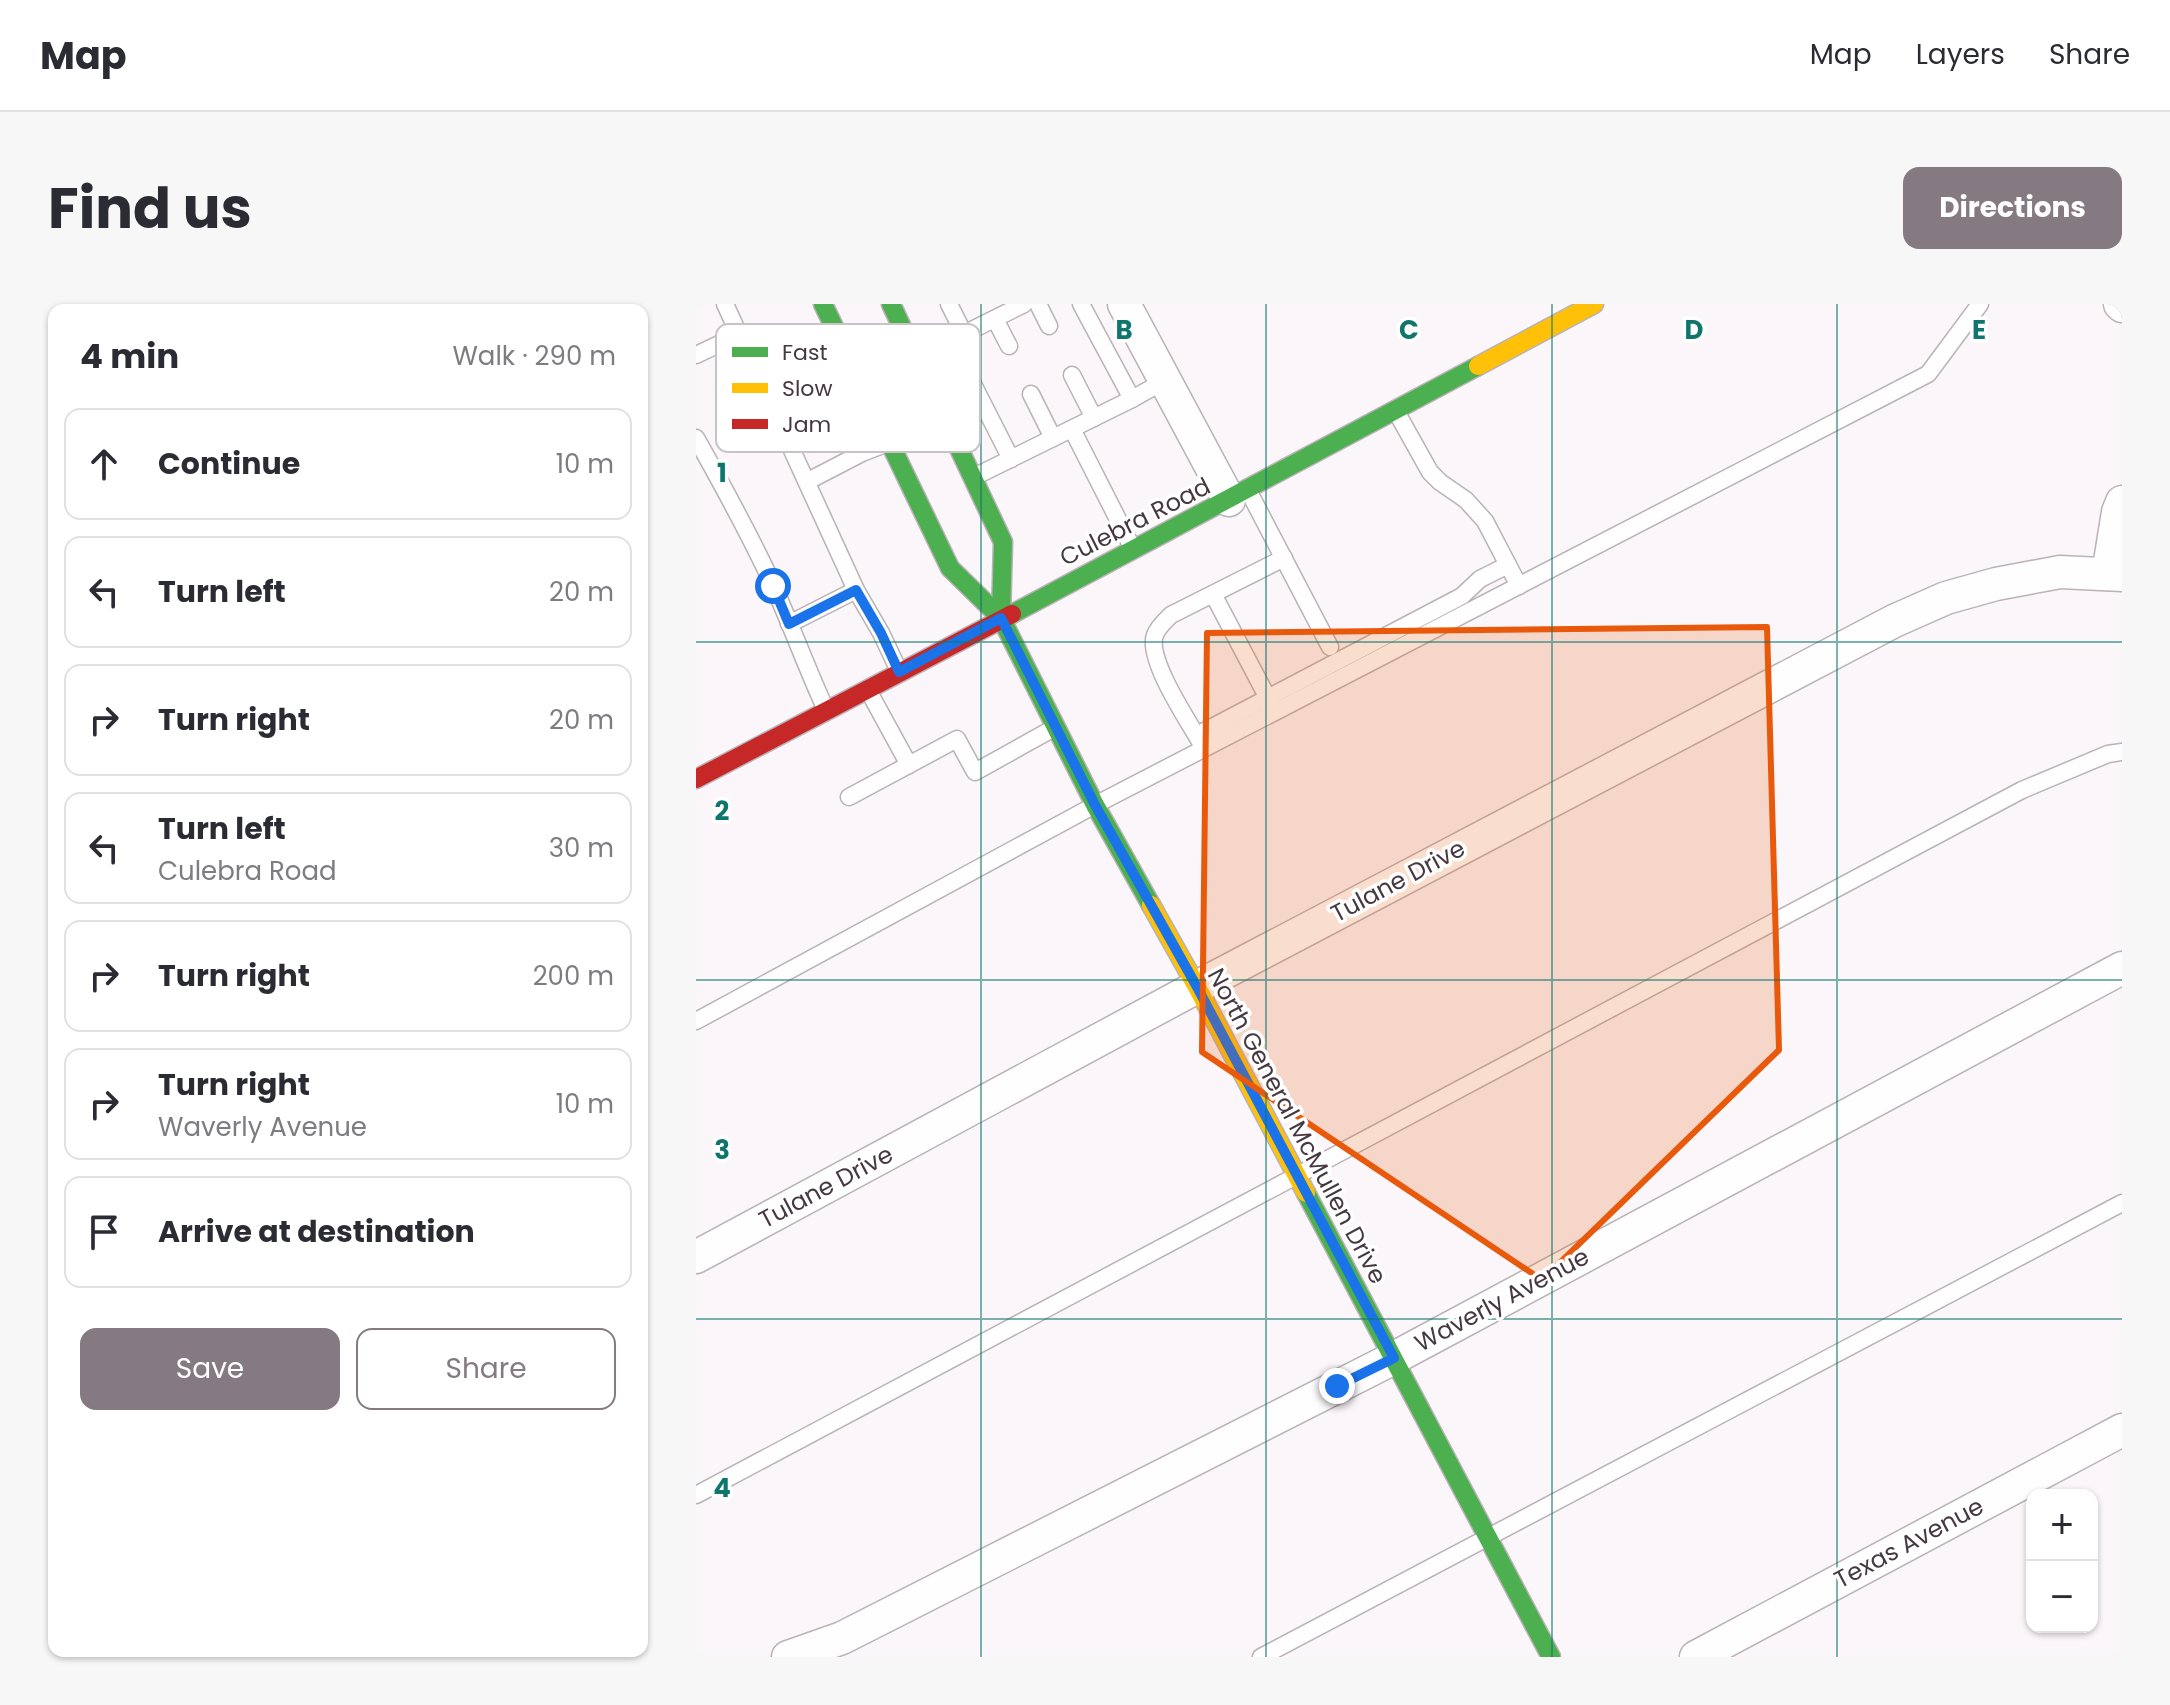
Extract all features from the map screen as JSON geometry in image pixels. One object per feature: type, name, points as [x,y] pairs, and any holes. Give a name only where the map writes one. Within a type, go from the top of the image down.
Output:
[{"type":"main road","name":"North General McMullen Drive","points":[[823,304],[832,324]]},
{"type":"main road","name":"North General McMullen Drive","points":[[891,304],[900,324]]},
{"type":"main road","name":"Culebra Road","points":[[696,779],[1395,410],[1549,315],[1594,304]]},
{"type":"main road","name":"North General McMullen Drive","points":[[894,452],[950,568],[1001,618],[1095,805],[1197,987],[1551,1657]]},
{"type":"main road","name":"North General McMullen Drive","points":[[961,452],[1003,542],[1001,618]]},
{"type":"street","points":[[1124,304],[1166,380],[1238,494]]},
{"type":"street","points":[[2115,574],[2118,512],[2122,502]]},
{"type":"street","name":"Tulane Drive","points":[[696,1257],[1197,987],[1894,621],[1946,598],[1996,584],[2060,572],[2115,574]]},
{"type":"street","name":"Waverly Avenue","points":[[788,1657],[842,1638],[1394,1358],[2122,968]]},
{"type":"street","name":"Texas Avenue","points":[[1696,1657],[2122,1430]]},
{"type":"lane","points":[[725,304],[733,324]]},
{"type":"lane","points":[[949,304],[954,324]]},
{"type":"lane","points":[[980,326],[1024,304]]},
{"type":"lane","points":[[1038,304],[1049,326]]},
{"type":"lane","points":[[1081,304],[1132,399]]},
{"type":"lane","points":[[696,1021],[1095,805],[1201,742],[1519,586],[1928,374],[1980,304]]},
{"type":"lane","points":[[995,319],[1009,346]]},
{"type":"lane","points":[[696,355],[716,345]]},
{"type":"lane","points":[[1072,375],[1094,418]]},
{"type":"lane","points":[[973,478],[1166,380]]},
{"type":"lane","points":[[980,390],[1011,459]]},
{"type":"lane","points":[[1031,394],[1053,438]]},
{"type":"lane","points":[[1395,410],[1430,472],[1466,500],[1485,521],[1519,586]]},
{"type":"lane","points":[[1072,429],[1134,549]]},
{"type":"lane","points":[[696,438],[736,509],[826,711]]},
{"type":"lane","points":[[794,452],[856,590],[899,672]]},
{"type":"lane","points":[[808,481],[864,452]]},
{"type":"lane","points":[[1238,494],[1284,558],[1330,647]]},
{"type":"lane","points":[[1201,742],[1158,665],[1153,650],[1154,636],[1171,615],[1284,558]]},
{"type":"lane","points":[[1272,705],[1462,596],[1480,579],[1508,565]]},
{"type":"lane","points":[[789,624],[856,590]]},
{"type":"lane","points":[[1213,594],[1272,705]]},
{"type":"lane","points":[[868,690],[909,765]]},
{"type":"lane","points":[[849,797],[957,739],[975,772],[1056,728]]},
{"type":"lane","points":[[696,1495],[2022,790],[2108,754],[2122,752]]},
{"type":"lane","points":[[1261,1657],[2122,1203]]},
{"type":"highlighted area","points":[[1767,627],[1779,1050],[1542,1280],[1202,1052],[1207,633]]},
{"type":"traffic: fast","points":[[823,304],[833,324]]},
{"type":"traffic: fast","points":[[891,304],[900,324]]},
{"type":"traffic: fast","points":[[1012,614],[1478,366]]},
{"type":"traffic: fast","points":[[894,452],[950,568],[1001,618],[1095,805],[1151,905]]},
{"type":"traffic: fast","points":[[961,452],[1003,542],[1001,618]]},
{"type":"traffic: fast","points":[[1306,1193],[1551,1657]]},
{"type":"traffic: slow","points":[[1478,366],[1594,304]]},
{"type":"traffic: slow","points":[[1151,905],[1306,1193]]},
{"type":"traffic: jam","points":[[696,779],[1012,614]]},
{"type":"route","points":[[773,586],[789,624],[856,590],[899,672],[1001,618],[1095,805],[1197,987],[1394,1358],[1337,1386]]}]
